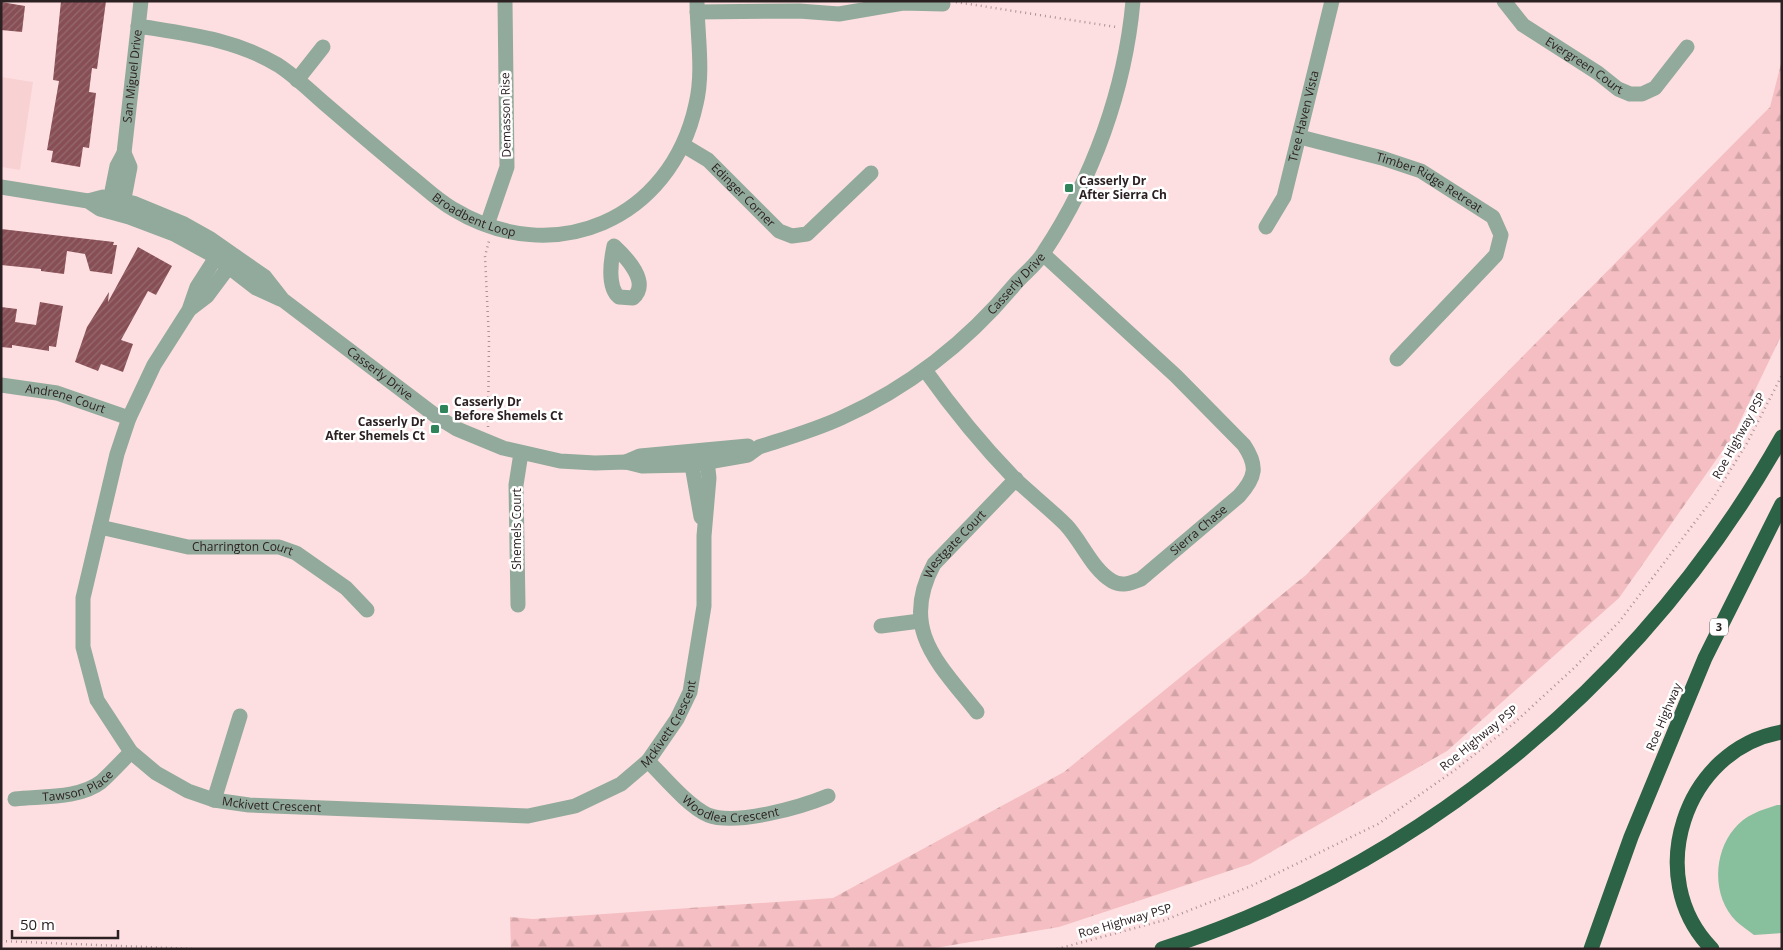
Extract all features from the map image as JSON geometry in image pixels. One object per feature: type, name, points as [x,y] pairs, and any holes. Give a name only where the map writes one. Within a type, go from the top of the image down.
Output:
[{"type":"highway","points":[[1162,949],[1260,912],[1338,874],[1420,826],[1518,754],[1614,666],[1671,600],[1723,531],[1782,437]]},
{"type":"highway","name":"Roe Highway","points":[[1591,949],[1644,803],[1704,658],[1782,504]]},
{"type":"highway","points":[[1712,949],[1693,923],[1683,900],[1678,877],[1676,852],[1680,828],[1688,805],[1700,784],[1716,766],[1735,751],[1756,739],[1782,732]]},
{"type":"highway","points":[[1596,949],[1609,899]]},
{"type":"street","name":"San Miguel Drive","points":[[116,206],[117,166],[124,153],[141,1]]},
{"type":"street","name":"Demasson Rise","points":[[490,226],[506,167],[505,1]]},
{"type":"street","name":"Casserly Drive","points":[[116,206],[184,224],[233,262],[264,277],[284,300],[436,416],[484,441],[521,453],[575,463],[626,462],[640,456],[690,459],[707,457],[743,446],[759,447],[842,418],[925,370],[954,349],[997,306],[1043,254],[1074,199],[1102,136],[1117,91],[1125,58],[1133,1]]},
{"type":"street","name":"Tree Haven Vista","points":[[1266,228],[1284,197],[1332,1]]},
{"type":"street","name":"Evergreen Court","points":[[1504,1],[1523,25],[1598,73],[1618,89],[1630,94],[1642,94],[1655,88],[1687,47]]},
{"type":"street","points":[[697,6],[839,14],[903,3],[943,4]]},
{"type":"street","name":"Broadbent Loop","points":[[138,26],[211,38],[233,44],[279,66],[426,189],[453,209],[490,226],[523,235],[545,237],[567,234],[605,223],[626,211],[652,188],[669,168],[684,145],[697,104],[699,68],[697,6]]},
{"type":"street","points":[[297,80],[322,47]]},
{"type":"street","name":"Timber Ridge Retreat","points":[[1300,137],[1382,158],[1421,171],[1493,217],[1501,235],[1496,255],[1397,359]]},
{"type":"street","name":"Edinger Corner","points":[[684,145],[708,160],[779,231],[792,236],[807,234],[872,173]]},
{"type":"street","points":[[1,187],[88,202],[103,197],[116,206]]},
{"type":"street","points":[[605,223],[614,246]]},
{"type":"street","name":"Mckivett Crescent","points":[[220,252],[197,287],[189,310],[154,365],[128,418],[83,598],[83,647],[97,700],[131,752],[164,777],[188,791],[214,800],[249,805],[528,816],[556,812],[594,799],[620,784],[648,761],[677,719],[690,692],[704,606],[704,536],[709,478],[707,457]]},
{"type":"street","name":"Sierra Chase","points":[[925,370],[952,407],[1016,479],[1067,527],[1102,572],[1120,584],[1130,584],[1149,572],[1239,496],[1250,484],[1254,473],[1253,464],[1247,450],[1213,412],[1062,269],[1043,254]]},
{"type":"street","name":"Mckivett Crescent","points":[[189,310],[207,296],[233,262]]},
{"type":"street","name":"Andrene Court","points":[[1,385],[57,393],[128,418]]},
{"type":"street","name":"Shemels Court","points":[[518,605],[516,485],[521,453]]},
{"type":"street","name":"Mckivett Crescent","points":[[690,459],[704,536]]},
{"type":"street","name":"Westgate Court","points":[[977,712],[928,645],[920,621],[920,600],[926,580],[934,564],[1016,479]]},
{"type":"street","name":"Charrington Court","points":[[100,527],[188,547],[279,547],[296,552],[346,588],[367,610]]},
{"type":"street","points":[[881,626],[920,621]]},
{"type":"street","points":[[214,800],[240,716]]},
{"type":"street","name":"Tawson Place","points":[[14,799],[74,793],[88,789],[100,783],[131,752]]},
{"type":"street","name":"Woodlea Crescent","points":[[648,761],[695,806],[709,815],[734,818],[794,809],[828,796]]},
{"type":"path","points":[[943,4],[961,2],[1117,27]]},
{"type":"path","points":[[484,441],[488,427],[485,256],[490,226]]},
{"type":"path","name":"Roe Highway PSP","points":[[1057,949],[1164,920],[1251,886],[1378,824],[1456,770],[1513,724],[1574,668],[1619,622],[1714,497],[1747,443],[1782,375]]},
{"type":"path","points":[[1,941],[193,949]]},
{"type":"shaded area","points":[[1,77],[33,82],[20,170],[1,167]]},
{"type":"shaded area","points":[[1777,805],[1782,805],[1782,933],[1754,935],[1736,921],[1728,911],[1719,888],[1719,863],[1727,839],[1738,824],[1754,814]]},
{"type":"green space","points":[[1782,60],[1782,334],[1733,436],[1619,598],[1447,751],[1250,864],[1059,927],[929,949],[511,949],[510,917],[533,919],[833,898],[1064,772],[1306,575],[1770,107]]},
{"type":"building","points":[[61,1],[106,1],[97,69],[92,68],[89,92],[96,93],[89,148],[83,147],[80,167],[51,162],[53,151],[47,150],[59,81],[53,80]]},
{"type":"building","points":[[1,2],[25,6],[22,32],[1,30]]},
{"type":"building","points":[[1,229],[114,242],[113,245],[117,245],[112,274],[90,271],[85,254],[67,251],[64,274],[41,271],[41,269],[1,265]]},
{"type":"building","points":[[138,247],[172,266],[156,295],[148,291],[121,340],[133,344],[123,372],[101,364],[98,371],[75,362],[87,327],[109,292],[108,302]]},
{"type":"building","points":[[40,302],[63,306],[56,347],[49,346],[49,351],[12,345],[12,348],[1,347],[1,307],[17,309],[15,322],[36,325]]},
{"type":"place","name":"Casserly Dr After Sierra Ch","points":[[1069,188]]},
{"type":"place","name":"Casserly Dr Before Shemels Ct","points":[[444,409]]},
{"type":"place","name":"Casserly Dr After Shemels Ct","points":[[435,429]]}]
